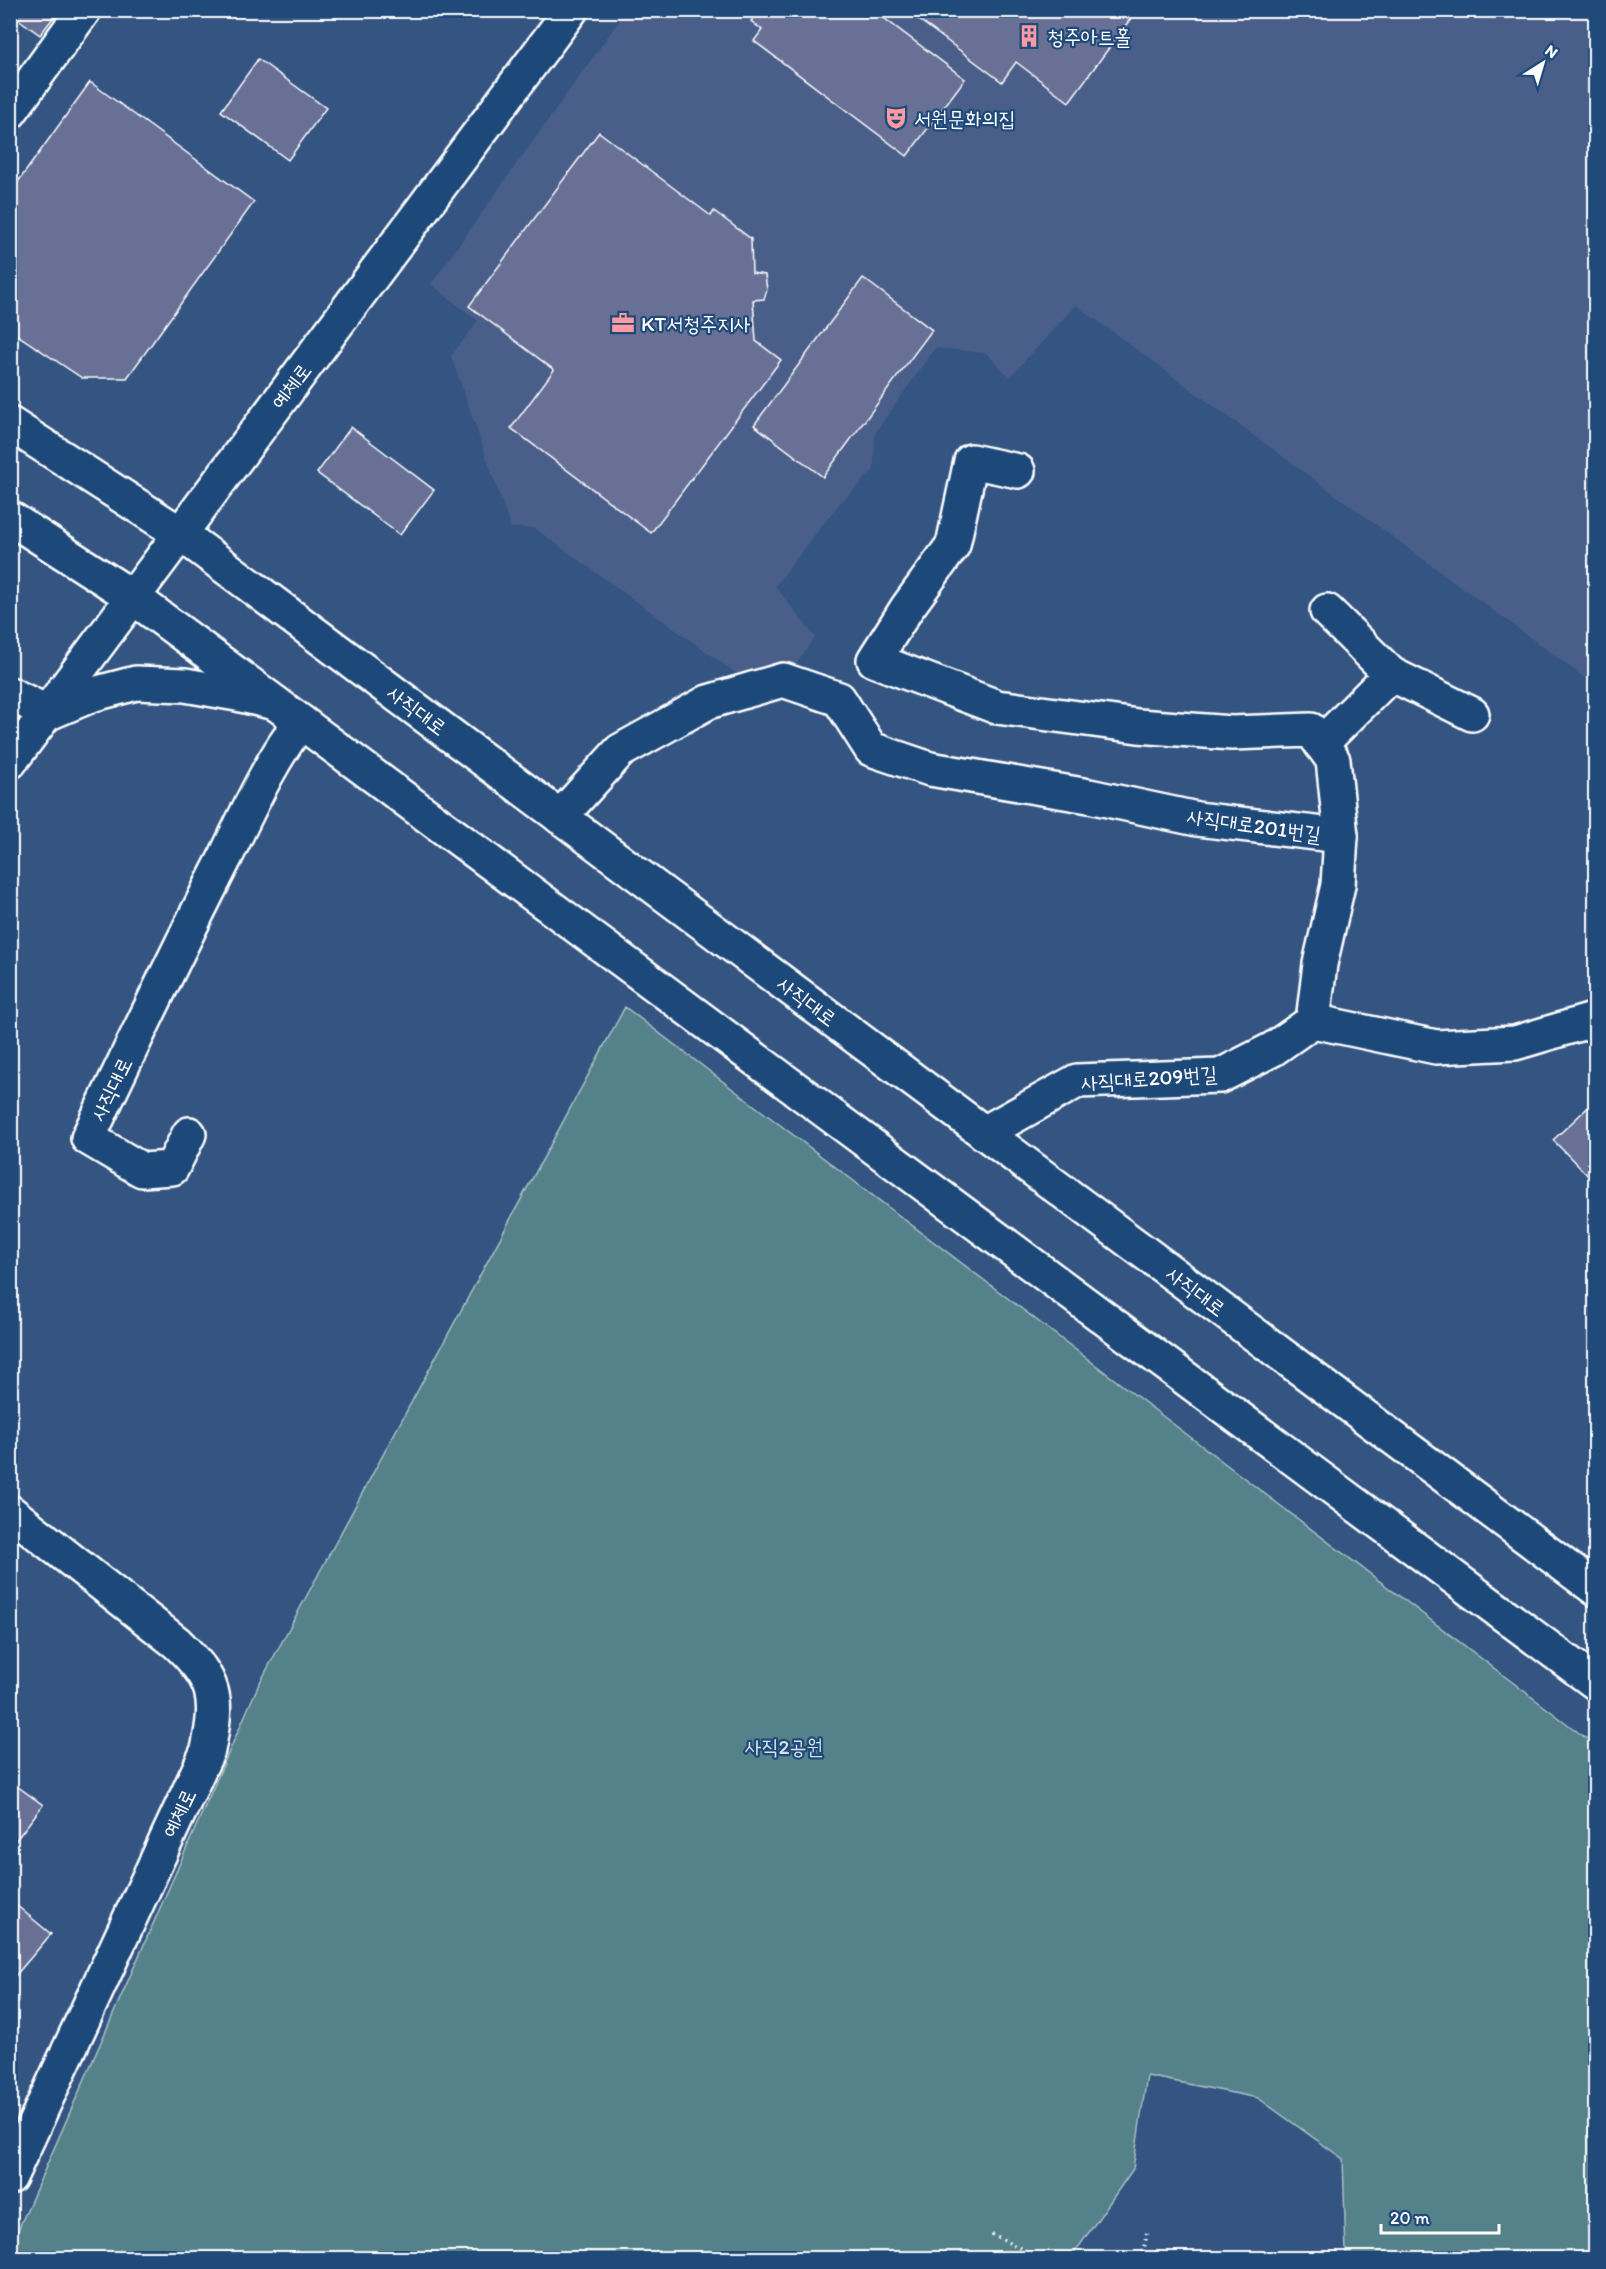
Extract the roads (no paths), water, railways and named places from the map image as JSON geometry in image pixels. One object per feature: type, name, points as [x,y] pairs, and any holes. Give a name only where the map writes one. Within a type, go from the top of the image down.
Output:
[{"type":"main road","points":[[10,112],[84,10]]},
{"type":"main road","name":"예체로","points":[[10,762],[49,713],[571,10]]},
{"type":"main road","name":"사직대로","points":[[10,424],[181,534],[1596,1589]]},
{"type":"main road","points":[[560,817],[620,751],[708,702],[783,680],[839,699],[874,660],[907,608],[953,545],[971,461],[1018,471]]},
{"type":"main road","points":[[10,518],[134,598],[1596,1683]]},
{"type":"main road","points":[[1327,611],[1391,674],[1472,714]]},
{"type":"main road","points":[[874,660],[998,707],[1138,726],[1232,733],[1311,730],[1321,744],[1391,674]]},
{"type":"main road","points":[[10,694],[49,713],[94,694],[136,684],[185,686],[275,703]]},
{"type":"main road","name":"사직대로201번길","points":[[839,699],[871,749],[930,770],[1089,796],[1197,819],[1341,836],[1333,760],[1321,744]]},
{"type":"main road","name":"사직대로","points":[[189,1134],[172,1168],[142,1170],[88,1138],[186,934],[251,807],[292,732],[301,722]]},
{"type":"main road","points":[[1341,836],[1338,885],[1320,964],[1313,1021],[1436,1047],[1515,1043],[1596,1019]]},
{"type":"main road","name":"사직대로209번길","points":[[984,1133],[1077,1081],[1220,1076],[1273,1049],[1313,1021]]},
{"type":"main road","name":"예체로","points":[[10,1512],[177,1643],[200,1665],[211,1689],[214,1718],[208,1750],[10,2177]]},
{"type":"place","name":"청주아트홀","points":[[1029,36]]},
{"type":"place","name":"서원문화의집","points":[[896,118]]},
{"type":"place","name":"KT서청주지사","points":[[623,323]]},
{"type":"park label","name":"사직2공원","points":[[784,1746]]}]
